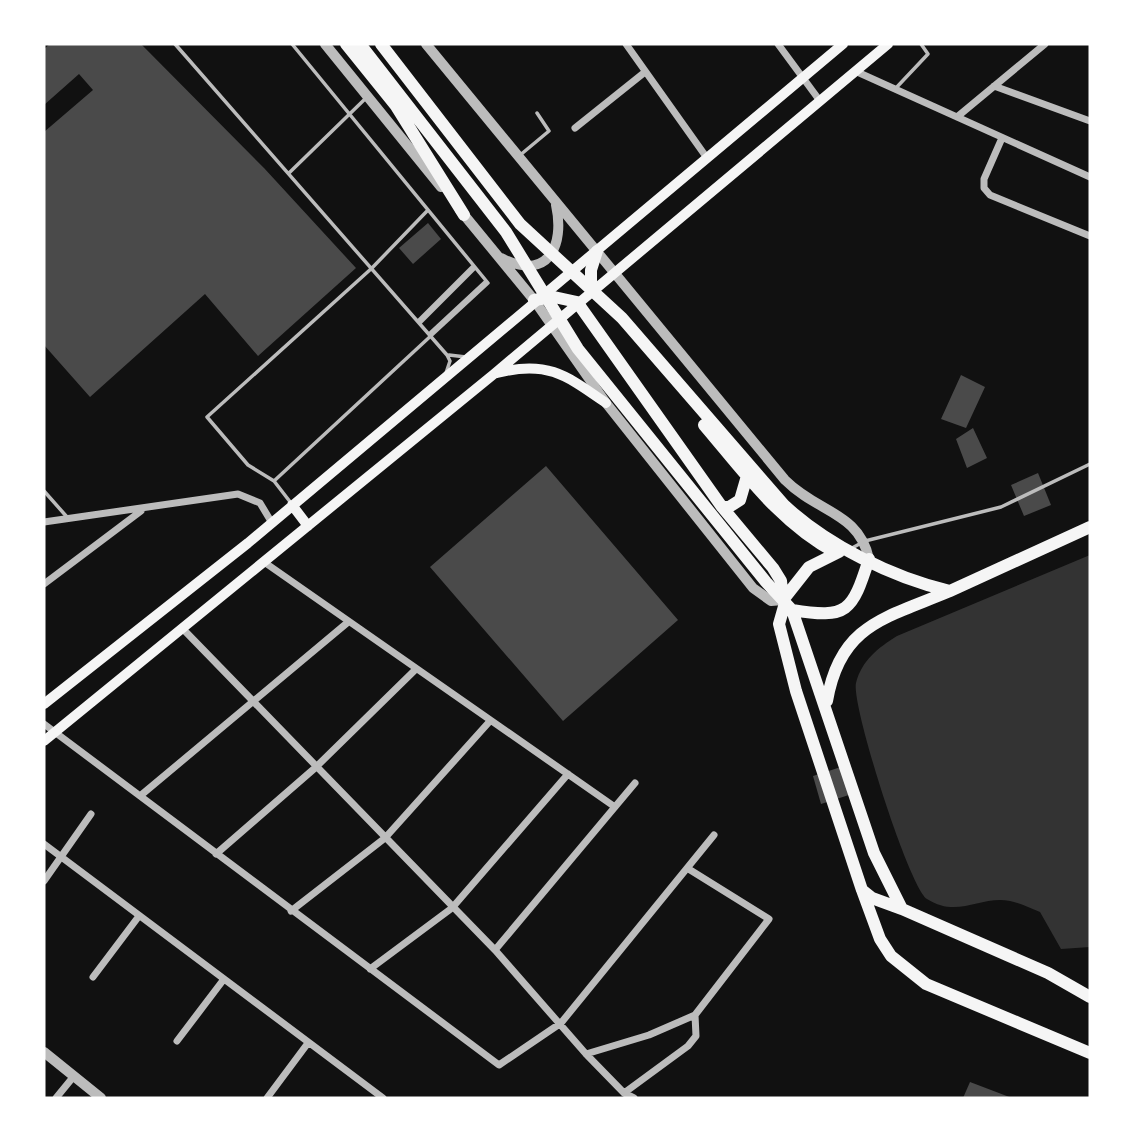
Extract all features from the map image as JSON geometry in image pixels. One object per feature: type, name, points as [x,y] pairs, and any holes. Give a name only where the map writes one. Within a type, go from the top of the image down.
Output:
[{"type":"highway","points":[[346,44],[396,106],[464,215]]},
{"type":"highway","points":[[360,44],[506,232],[585,358],[766,582],[787,604],[827,615],[848,607],[858,590],[869,559]]},
{"type":"highway","points":[[381,44],[520,224],[622,318],[784,505],[849,549],[910,580],[950,591]]},
{"type":"highway","points":[[597,251],[591,270],[591,291],[786,520],[807,537],[836,553]]},
{"type":"highway","points":[[534,300],[554,298],[577,302],[722,507],[781,581],[787,604],[826,704],[874,853],[901,909]]},
{"type":"highway","points":[[722,507],[729,507],[740,500],[747,476]]},
{"type":"highway","points":[[826,704],[831,674],[849,643],[887,617],[1090,527]]},
{"type":"highway","points":[[849,549],[808,567],[779,624],[787,659],[880,939],[891,956],[926,984],[1090,1053]]},
{"type":"highway","points":[[862,890],[872,898],[1048,973],[1088,995]]},
{"type":"main road","points":[[44,704],[272,523],[534,300],[597,251],[843,44]]},
{"type":"main road","points":[[44,741],[494,374],[887,44]]},
{"type":"main road","points":[[494,374],[520,367],[545,368],[569,377],[606,402]]},
{"type":"main road","points":[[292,505],[307,526]]},
{"type":"street","points":[[325,44],[534,300],[606,402],[753,588],[771,601],[787,604]]},
{"type":"street","points":[[426,44],[785,480],[822,510],[853,524],[865,541],[869,559]]},
{"type":"street","points":[[625,44],[707,158]]},
{"type":"street","points":[[778,44],[820,101]]},
{"type":"street","points":[[957,117],[1045,44]]},
{"type":"street","points":[[855,71],[1090,177]]},
{"type":"street","points":[[575,128],[645,72]]},
{"type":"street","points":[[994,86],[1090,121]]},
{"type":"street","points":[[1002,138],[984,179],[984,188],[990,195],[1090,236]]},
{"type":"street","points":[[497,257],[525,266],[540,263],[551,256],[559,233],[555,200]]},
{"type":"street","points":[[44,522],[238,495],[260,503],[272,523]]},
{"type":"street","points":[[44,584],[144,509]]},
{"type":"street","points":[[264,562],[347,623],[615,807]]},
{"type":"street","points":[[140,796],[347,623]]},
{"type":"street","points":[[183,629],[315,768],[495,950],[586,1054],[624,1093],[634,1098]]},
{"type":"street","points":[[216,854],[315,768],[415,670]]},
{"type":"street","points":[[291,911],[385,838],[490,721]]},
{"type":"street","points":[[44,724],[499,1065],[561,1023],[714,835]]},
{"type":"street","points":[[370,969],[452,908],[568,774]]},
{"type":"street","points":[[495,950],[635,783]]},
{"type":"street","points":[[44,881],[91,814]]},
{"type":"street","points":[[44,844],[383,1098]]},
{"type":"street","points":[[586,1054],[649,1035],[695,1015],[769,919],[687,868]]},
{"type":"street","points":[[93,977],[138,916]]},
{"type":"street","points":[[177,1041],[224,979]]},
{"type":"street","points":[[624,1093],[688,1046],[696,1036],[695,1015]]},
{"type":"street","points":[[267,1098],[308,1043]]},
{"type":"street","points":[[44,1052],[101,1098]]},
{"type":"street","points":[[56,1098],[74,1076]]},
{"type":"lane","points":[[175,44],[447,355],[450,361],[443,377]]},
{"type":"lane","points":[[274,481],[488,283],[292,44]]},
{"type":"lane","points":[[894,89],[928,54],[921,44]]},
{"type":"lane","points":[[288,173],[368,97]]},
{"type":"lane","points":[[519,157],[550,131],[537,113]]},
{"type":"lane","points":[[292,505],[274,481],[248,465],[206,417],[372,268],[428,210]]},
{"type":"lane","points":[[419,322],[474,267]]},
{"type":"lane","points":[[447,355],[467,357]]},
{"type":"lane","points":[[849,549],[865,541],[1001,507],[1090,464]]},
{"type":"lane","points":[[44,491],[68,518]]},
{"type":"shaded area","points":[[1090,555],[1090,947],[1061,949],[1040,912],[1021,904],[999,900],[949,907],[927,899],[908,863],[883,795],[862,724],[856,683],[862,668],[872,655],[897,636]]},
{"type":"building","points":[[50,44],[141,44],[264,168],[356,268],[258,356],[205,294],[90,397],[44,345],[44,132],[93,90],[79,74],[44,105],[44,49]]},
{"type":"building","points":[[428,223],[441,239],[413,264],[399,248]]},
{"type":"building","points":[[961,375],[985,387],[966,428],[941,419]]},
{"type":"building","points":[[973,428],[987,458],[967,468],[956,439]]},
{"type":"building","points":[[546,466],[678,620],[563,721],[430,567]]},
{"type":"building","points":[[1038,473],[1051,505],[1024,516],[1011,485]]},
{"type":"building","points":[[844,766],[852,794],[821,804],[813,776]]},
{"type":"building","points":[[970,1082],[1012,1098],[963,1098]]}]
